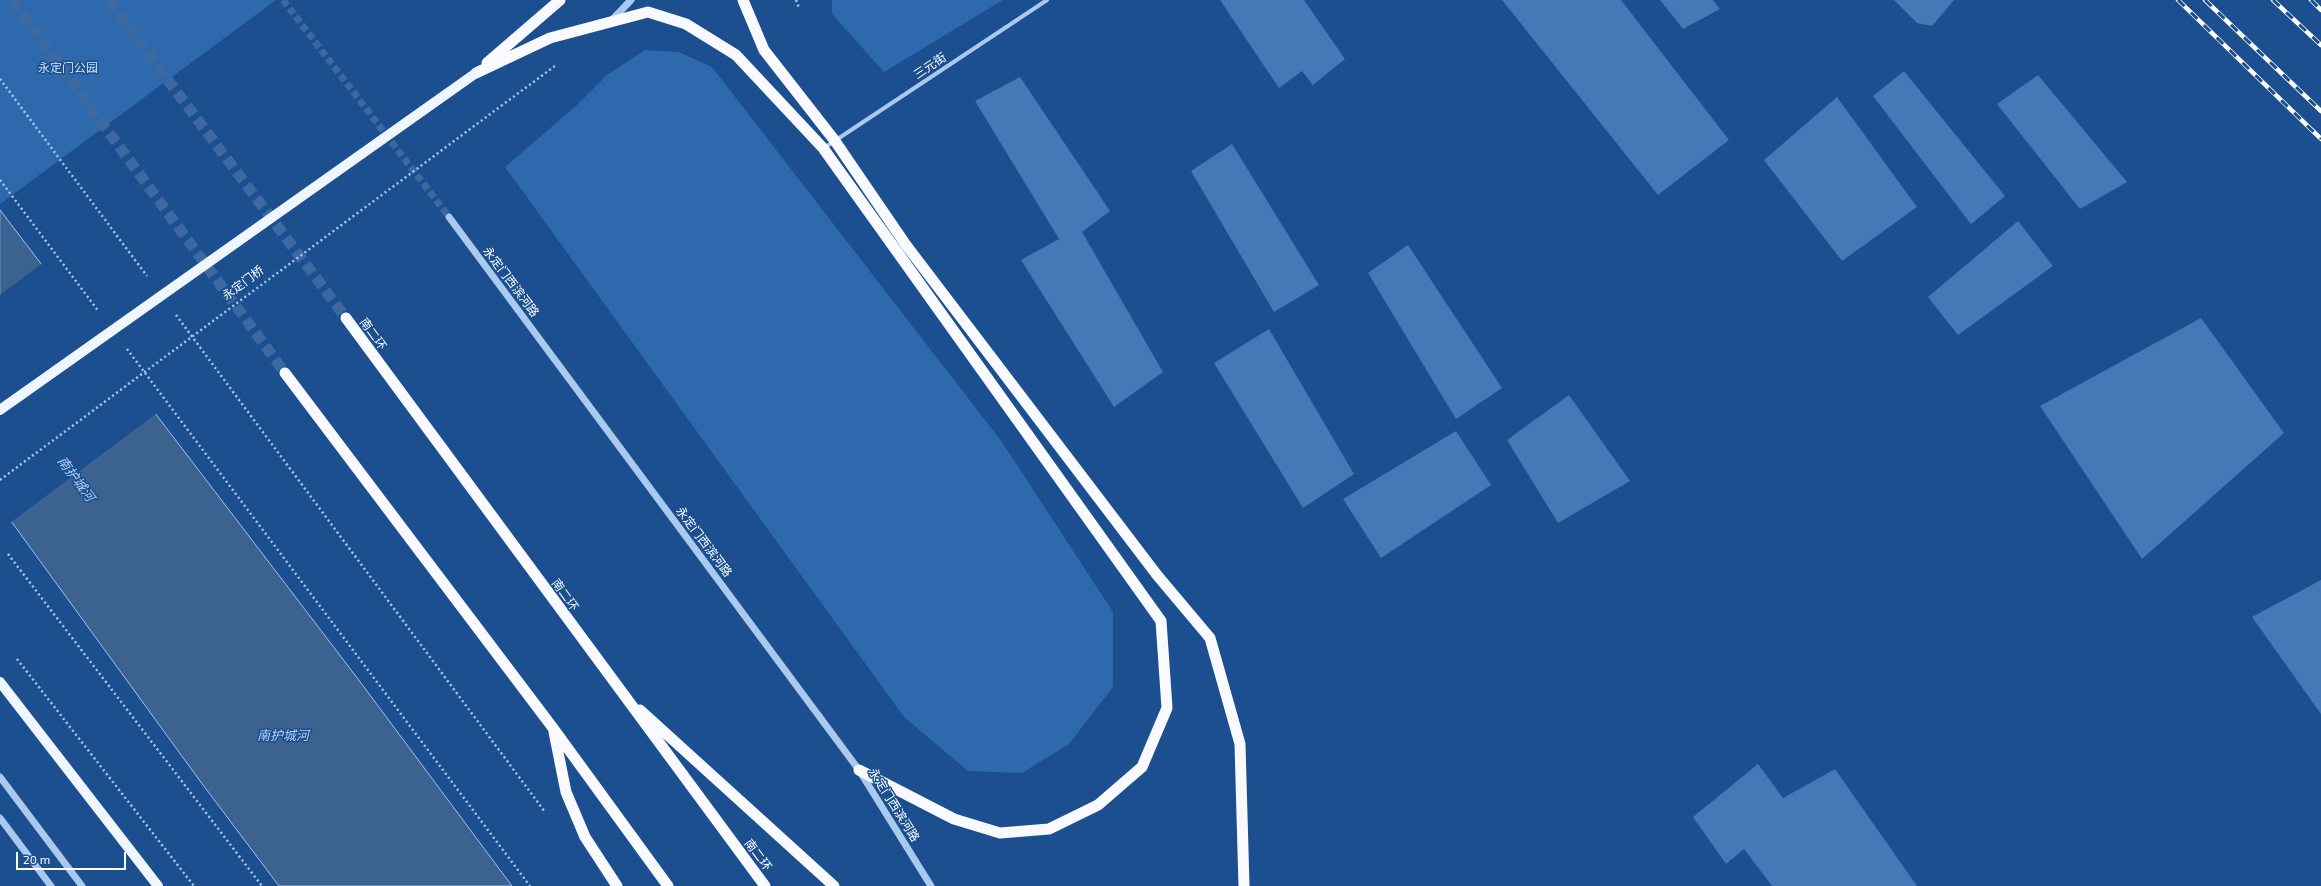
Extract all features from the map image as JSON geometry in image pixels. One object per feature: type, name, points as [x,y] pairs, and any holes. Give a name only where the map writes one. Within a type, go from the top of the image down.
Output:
[{"type":"highway","points":[[476,73],[560,0]]},
{"type":"highway","points":[[743,0],[764,50],[835,141],[906,245],[1157,575],[1210,638],[1240,744],[1244,886]]},
{"type":"highway","points":[[476,73],[550,38],[648,12],[693,28],[736,55],[823,148],[1161,621],[1167,708],[1142,767],[1098,805],[1049,829],[1000,834],[954,819],[859,770]]},
{"type":"highway","name":"南二环","points":[[346,318],[621,693],[765,886]]},
{"type":"highway","points":[[285,373],[553,728],[668,886]]},
{"type":"highway","points":[[621,693],[834,886]]},
{"type":"highway","points":[[553,728],[566,792],[585,837],[617,886]]},
{"type":"main road","points":[[0,410],[476,73]]},
{"type":"main road","points":[[0,682],[158,886]]},
{"type":"street","points":[[609,23],[631,0]]},
{"type":"street","name":"三元街","points":[[823,148],[1047,0]]},
{"type":"street","name":"永定门西滨河路","points":[[449,218],[859,770],[931,886]]},
{"type":"street","points":[[0,777],[82,886]]},
{"type":"street","points":[[0,818],[51,886]]},
{"type":"path","points":[[796,0],[799,8]]},
{"type":"path","points":[[0,79],[147,277]]},
{"type":"path","name":"永定门桥","points":[[0,480],[501,106]]},
{"type":"path","points":[[0,180],[100,314]]},
{"type":"path","points":[[171,309],[549,817]]},
{"type":"path","points":[[124,346],[530,886]]},
{"type":"path","points":[[8,554],[262,886]]},
{"type":"path","points":[[17,659],[194,886]]},
{"type":"green space","name":"永定门公园","points":[[0,0],[276,0],[0,204]]},
{"type":"green space","points":[[832,0],[1003,0],[884,72],[832,14]]},
{"type":"green space","points":[[645,50],[679,52],[712,67],[1002,442],[1113,612],[1113,687],[1069,744],[1022,773],[968,771],[904,717],[505,167],[577,105],[607,75]]},
{"type":"water","name":"南护城河","points":[[0,210],[358,679],[512,886],[279,886],[200,781],[0,506]]},
{"type":"pier","points":[[43,263],[157,413],[10,523],[0,509],[0,295]]},
{"type":"building","points":[[1220,0],[1304,0],[1345,59],[1313,85],[1302,71],[1279,88]]},
{"type":"building","points":[[1502,0],[1621,0],[1729,140],[1658,195]]},
{"type":"building","points":[[1660,0],[1713,0],[1720,9],[1683,29]]},
{"type":"building","points":[[1894,0],[1954,0],[1932,26],[1917,23]]},
{"type":"building","points":[[1904,71],[2005,196],[1971,224],[1873,96]]},
{"type":"building","points":[[2038,75],[2127,182],[2080,209],[1997,104]]},
{"type":"building","points":[[1020,77],[1110,211],[1082,232],[1163,372],[1114,407],[1021,260],[1059,239],[975,101]]},
{"type":"building","points":[[1837,97],[1917,207],[1842,261],[1764,160]]},
{"type":"building","points":[[1232,144],[1319,285],[1274,312],[1191,171]]},
{"type":"building","points":[[2018,221],[2053,266],[1958,335],[1928,297]]},
{"type":"building","points":[[1408,245],[1502,388],[1456,419],[1368,273]]},
{"type":"building","points":[[2201,318],[2284,433],[2142,559],[2040,406]]},
{"type":"building","points":[[1269,329],[1354,474],[1303,508],[1214,363]]},
{"type":"building","points":[[1569,395],[1630,481],[1558,523],[1507,440]]},
{"type":"building","points":[[1456,431],[1491,485],[1381,558],[1343,499]]},
{"type":"building","points":[[2321,580],[2321,714],[2252,617]]},
{"type":"building","points":[[1758,764],[1783,798],[1835,769],[1917,886],[1772,886],[1744,849],[1726,864],[1693,817]]},
{"type":"tunnel","points":[[12,0],[285,373]]},
{"type":"tunnel","points":[[108,0],[346,318]]},
{"type":"tunnel","points":[[283,0],[449,217]]},
{"type":"railway","points":[[2178,0],[2321,139]]},
{"type":"railway","points":[[2205,0],[2321,111]]},
{"type":"railway","points":[[2273,0],[2321,45]]},
{"type":"railway","points":[[2311,0],[2321,10]]}]
